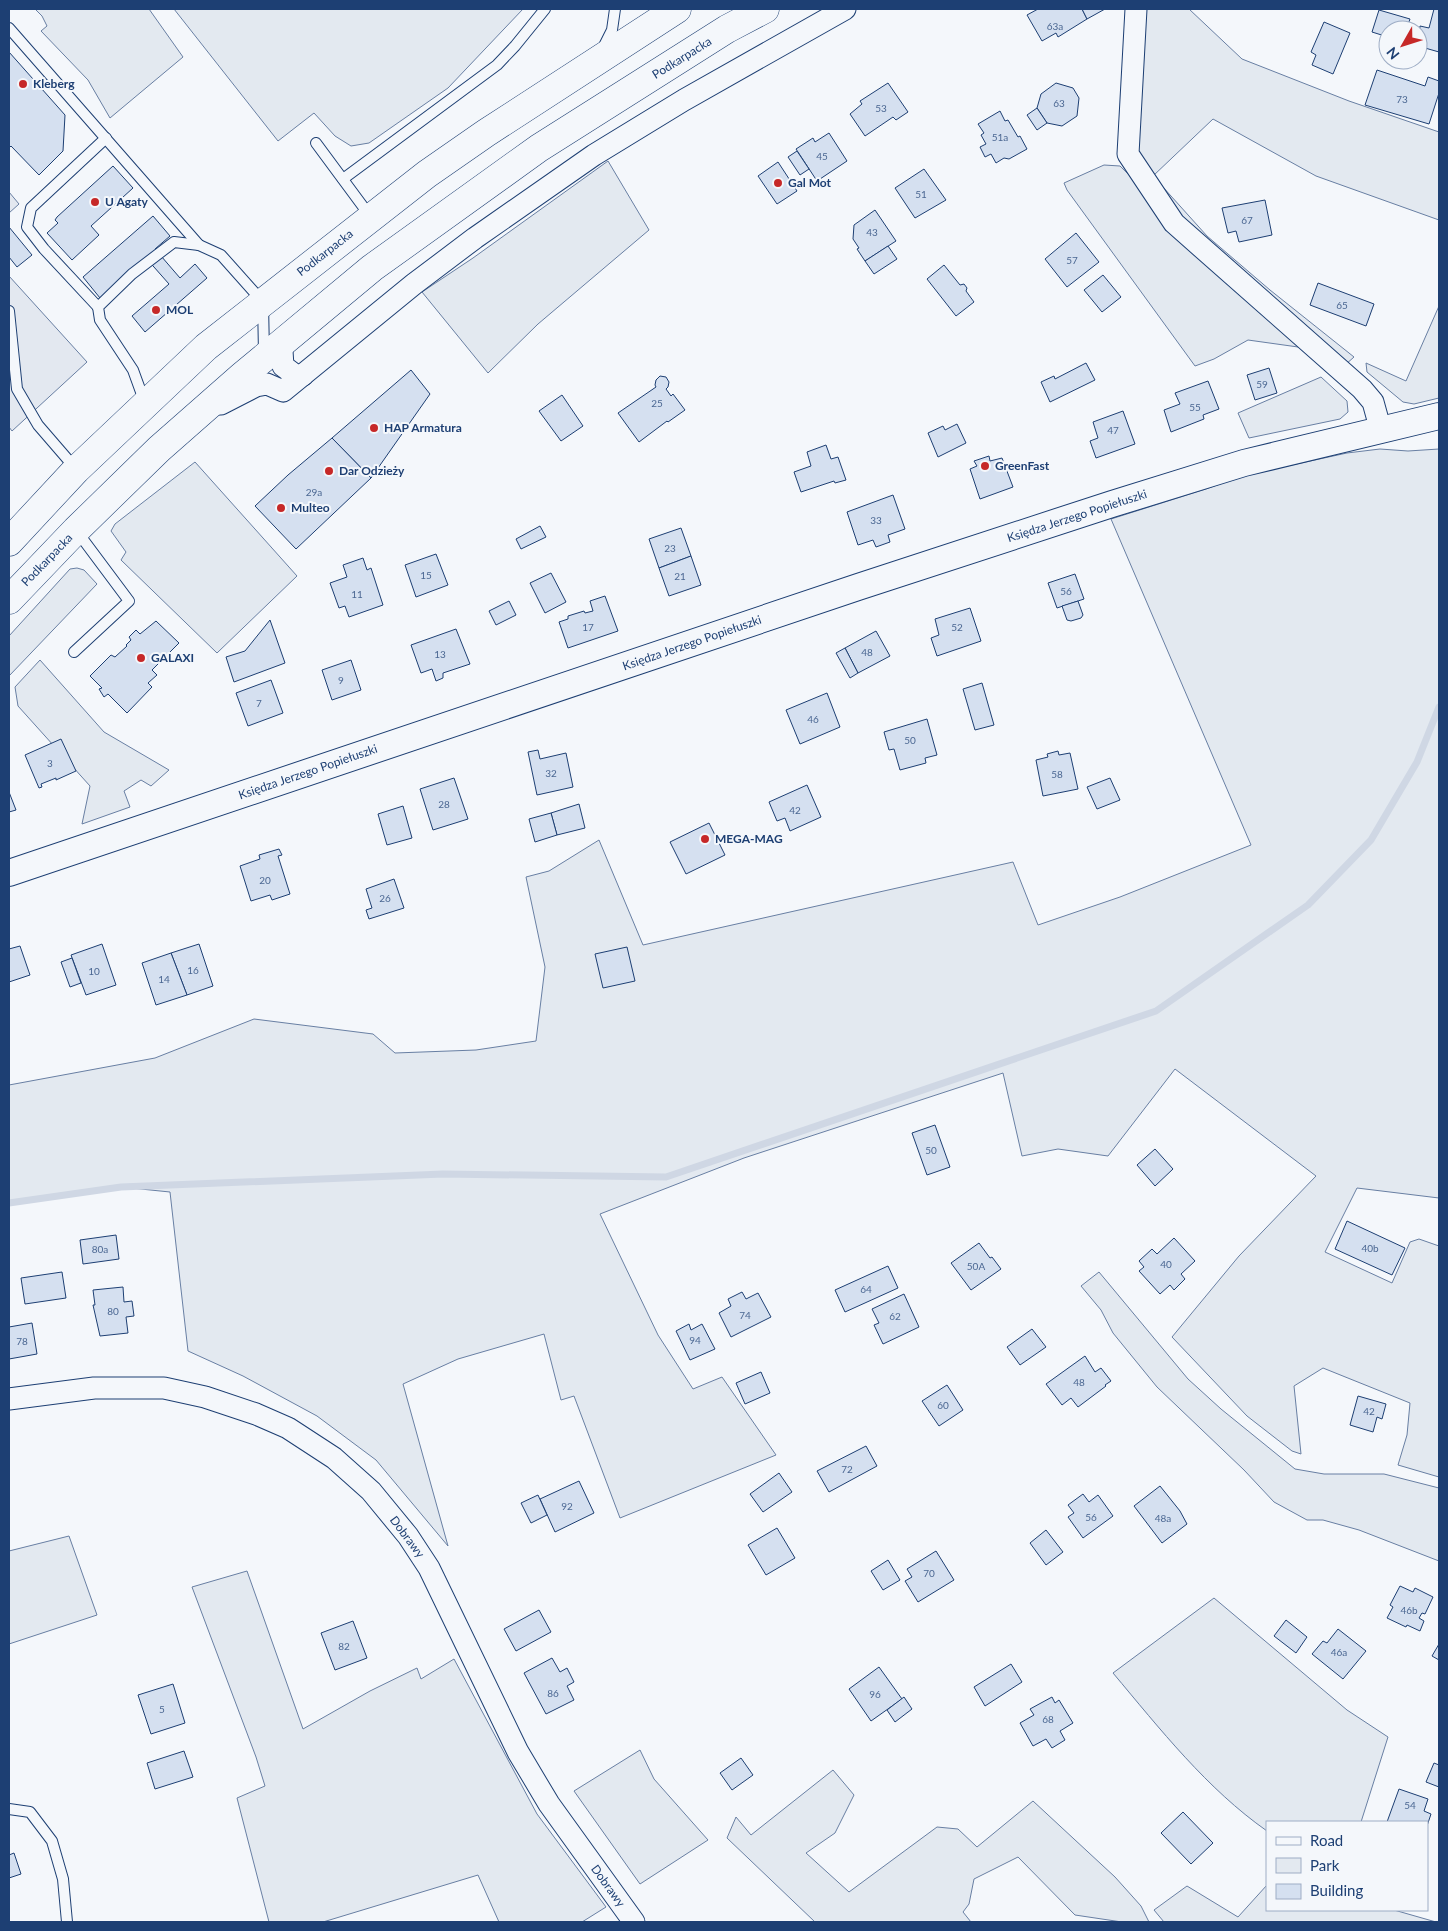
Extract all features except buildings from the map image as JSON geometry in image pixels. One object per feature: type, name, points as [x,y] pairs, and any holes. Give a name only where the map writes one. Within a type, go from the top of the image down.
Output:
[{"type":"main road","name":"Podkarpacka","points":[[9,542],[76,470],[206,347],[371,217],[442,164],[677,9]]},
{"type":"main road","name":"Podkarpacka","points":[[9,600],[76,530],[159,449],[264,357],[372,268],[539,148],[727,30],[765,9]]},
{"type":"street","points":[[285,340],[282,352],[283,366],[295,375],[304,375],[414,284],[594,155],[684,100],[845,9]]},
{"type":"street","points":[[1136,9],[1128,154],[1174,224],[1362,389],[1373,402],[1381,431]]},
{"type":"street","name":"Podkarpacka","points":[[194,418],[256,386],[267,384],[283,391],[304,375]]},
{"type":"street","name":"Księdza Jerzego Popiełuszki","points":[[9,873],[849,590],[1112,504],[1244,463],[1439,416]]},
{"type":"street","name":"Księdza Jerzego Popiełuszki","points":[[1381,431],[1439,432]]},
{"type":"street","name":"Dobrawy","points":[[9,1399],[94,1388],[164,1388],[205,1397],[256,1414],[288,1428],[334,1458],[370,1491],[408,1536],[429,1568],[523,1759],[549,1804],[634,1922]]},
{"type":"lane","points":[[344,180],[497,65],[546,9]]},
{"type":"lane","points":[[591,65],[603,48],[612,30],[615,9]]},
{"type":"lane","points":[[9,28],[199,245]]},
{"type":"lane","points":[[106,138],[31,208],[27,227],[44,249],[98,307],[100,320],[133,370],[145,404]]},
{"type":"lane","points":[[316,143],[371,217]]},
{"type":"lane","points":[[98,307],[132,274],[174,242],[199,245],[221,255],[264,302],[264,357]]},
{"type":"lane","points":[[9,311],[17,389],[38,426],[76,470]]},
{"type":"lane","points":[[74,652],[130,601],[76,530]]},
{"type":"lane","points":[[9,1809],[30,1812],[52,1842],[63,1879],[67,1922]]},
{"type":"green space","points":[[35,9],[149,9],[183,57],[110,118],[88,80],[41,31],[47,26],[42,16]]},
{"type":"green space","points":[[174,9],[523,9],[448,88],[369,143],[351,146],[335,136],[314,113],[278,141]]},
{"type":"green space","points":[[1145,9],[1189,9],[1242,59],[1349,101],[1439,132],[1439,220],[1316,176],[1213,119],[1153,176],[1207,236],[1270,290],[1354,357],[1345,365],[1176,217],[1136,153]]},
{"type":"green space","points":[[608,161],[649,230],[538,324],[488,373],[422,292],[473,258]]},
{"type":"green space","points":[[1104,165],[1120,166],[1298,340],[1298,347],[1248,340],[1214,359],[1195,366],[1067,190],[1064,183]]},
{"type":"green space","points":[[1439,306],[1439,398],[1414,404],[1403,402],[1367,372],[1366,363],[1406,381]]},
{"type":"green space","points":[[1321,377],[1347,401],[1348,412],[1340,419],[1249,438],[1238,413]]},
{"type":"green space","points":[[1380,449],[1408,451],[1439,449],[1439,1198],[1357,1188],[1325,1252],[1392,1283],[1410,1242],[1419,1239],[1439,1246],[1439,1477],[1398,1465],[1407,1435],[1410,1403],[1323,1368],[1294,1386],[1301,1454],[1292,1451],[1247,1416],[1172,1337],[1239,1256],[1316,1176],[1175,1069],[1108,1156],[1058,1149],[1022,1156],[1003,1073],[744,1158],[600,1214],[658,1335],[693,1389],[722,1377],[776,1455],[620,1518],[574,1396],[561,1400],[544,1334],[458,1359],[403,1384],[448,1546],[376,1460],[317,1416],[243,1376],[188,1351],[170,1192],[121,1187],[9,1203],[9,1085],[155,1058],[254,1019],[373,1034],[395,1053],[476,1050],[536,1041],[545,967],[526,877],[549,871],[599,840],[643,945],[1013,862],[1038,925],[1120,897],[1251,845],[1111,519],[1241,476],[1347,453]]},
{"type":"green space","points":[[195,462],[297,576],[217,653],[121,560],[126,552],[111,531],[115,524]]},
{"type":"green space","points":[[70,569],[84,570],[97,584],[9,676],[9,636]]},
{"type":"green space","points":[[40,660],[104,732],[169,770],[151,786],[141,780],[124,791],[130,807],[82,824],[90,786],[18,706],[15,687]]},
{"type":"green space","points":[[1099,1272],[1188,1379],[1221,1409],[1295,1469],[1324,1474],[1384,1474],[1439,1488],[1439,1561],[1359,1530],[1323,1520],[1307,1520],[1274,1502],[1244,1470],[1157,1387],[1113,1333],[1101,1310],[1081,1286]]},
{"type":"green space","points":[[69,1536],[97,1615],[9,1644],[9,1551]]},
{"type":"green space","points":[[247,1571],[303,1729],[370,1691],[417,1668],[421,1679],[454,1659],[537,1814],[606,1907],[582,1922],[499,1922],[478,1875],[323,1922],[269,1922],[237,1798],[265,1786],[256,1757],[192,1587]]},
{"type":"green space","points":[[1214,1598],[1347,1710],[1388,1737],[1361,1821],[1266,1821],[1266,1830],[1204,1777],[1167,1737],[1113,1673]]},
{"type":"green space","points":[[640,1750],[654,1779],[708,1840],[640,1884],[574,1791]]},
{"type":"green space","points":[[833,1770],[854,1795],[835,1833],[806,1853],[849,1892],[937,1827],[958,1829],[977,1847],[1033,1801],[1115,1877],[1141,1906],[1149,1922],[1122,1922],[1075,1915],[1018,1857],[974,1879],[969,1904],[963,1912],[971,1922],[815,1922],[727,1838],[736,1817],[751,1835]]},
{"type":"green space","points":[[1187,1886],[1238,1917],[1266,1886],[1266,1911],[1398,1911],[1436,1922],[1164,1922],[1154,1910]]},
{"type":"shaded area","points":[[9,192],[19,204],[9,213]]},
{"type":"shaded area","points":[[9,276],[87,362],[12,431],[9,427]]},
{"type":"waterway","points":[[9,1203],[121,1187],[443,1174],[666,1177],[1156,1011],[1308,905],[1371,840],[1417,762],[1439,707]]},
{"type":"place","name":"Kleberg","points":[[23,84]]},
{"type":"place","name":"Gal Mot","points":[[778,183]]},
{"type":"place","name":"U Agaty","points":[[95,202]]},
{"type":"place","name":"MOL","points":[[156,310]]},
{"type":"place","name":"HAP Armatura","points":[[374,428]]},
{"type":"place","name":"GreenFast","points":[[985,466]]},
{"type":"place","name":"Dar Odzieży","points":[[329,471]]},
{"type":"place","name":"Multeo","points":[[281,508]]},
{"type":"place","name":"GALAXI","points":[[141,658]]},
{"type":"place","name":"MEGA-MAG","points":[[705,839]]}]
